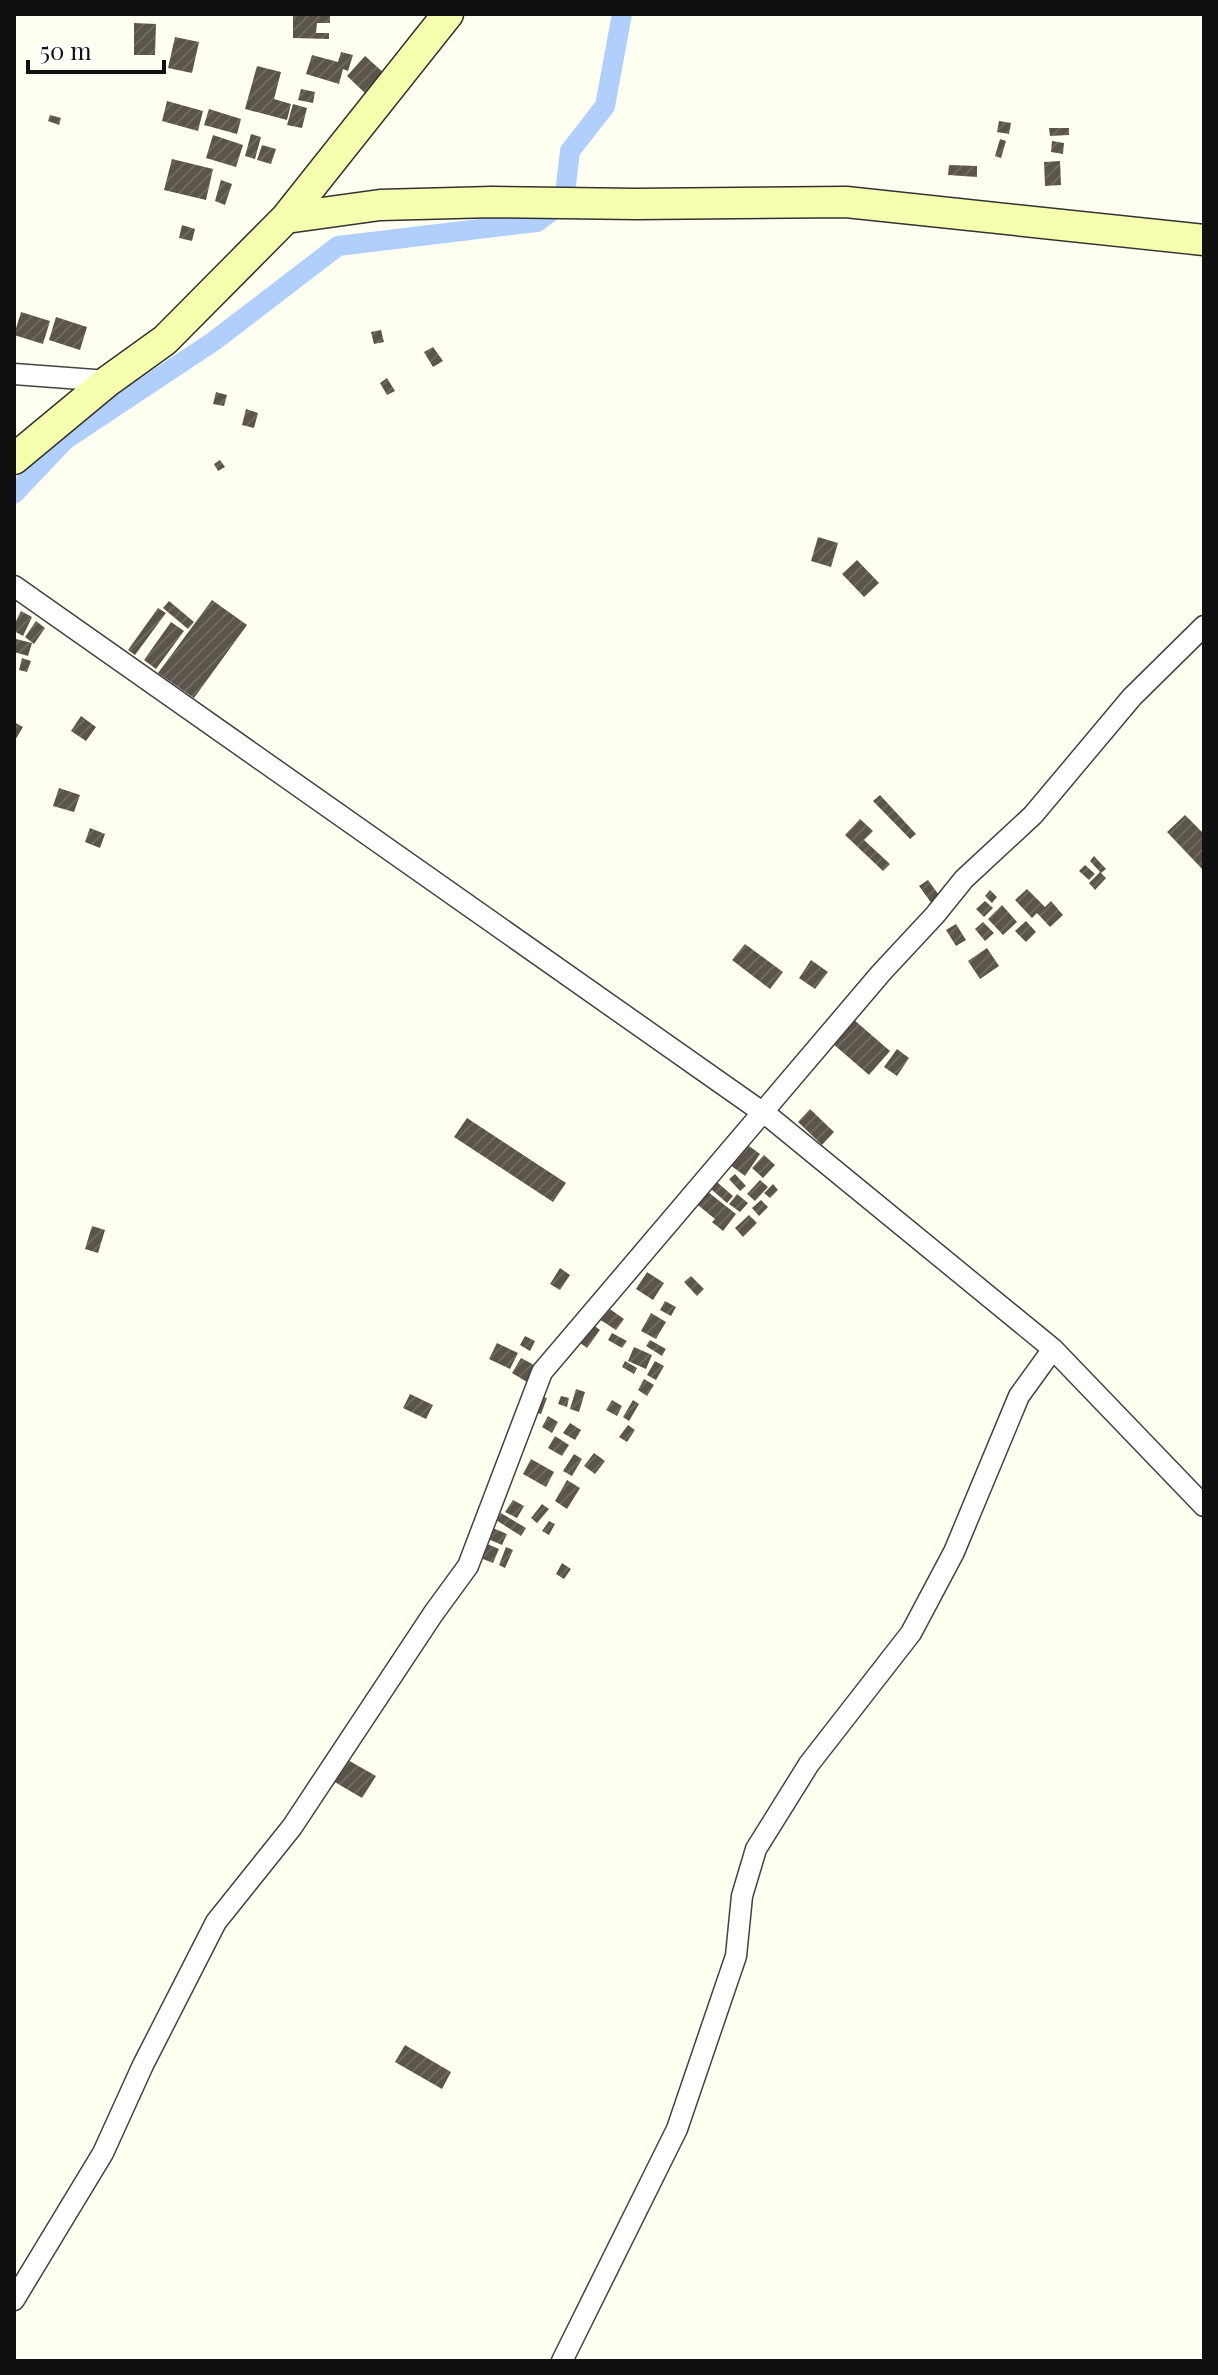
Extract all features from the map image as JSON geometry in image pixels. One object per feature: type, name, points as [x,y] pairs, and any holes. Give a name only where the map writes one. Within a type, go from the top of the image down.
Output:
[{"type":"main road","points":[[14,459],[108,381],[165,340],[286,218],[448,14]]},
{"type":"main road","points":[[286,218],[380,205],[846,202],[1204,240]]},
{"type":"street","points":[[14,374],[108,381]]},
{"type":"street","points":[[14,586],[762,1113],[1053,1349],[1204,1506]]},
{"type":"street","points":[[14,2300],[103,2153],[143,2065],[216,1922],[292,1827],[468,1566],[542,1372],[964,879],[1033,815],[1132,697],[1204,626]]},
{"type":"street","points":[[562,2361],[677,2129],[736,1956],[742,1896],[756,1849],[809,1764],[911,1633],[954,1552],[1019,1396],[1053,1349]]},
{"type":"building","points":[[293,14],[330,14],[330,23],[317,23],[316,33],[329,33],[329,39],[293,38]]},
{"type":"building","points":[[134,23],[156,24],[155,55],[134,55]]},
{"type":"building","points":[[175,37],[199,42],[192,73],[168,68]]},
{"type":"building","points":[[341,52],[353,55],[348,71],[343,69],[339,84],[306,74],[312,55],[338,62]]},
{"type":"building","points":[[365,56],[384,73],[366,94],[347,76]]},
{"type":"building","points":[[257,66],[281,72],[274,99],[291,104],[287,120],[245,109]]},
{"type":"building","points":[[301,89],[315,92],[313,103],[298,100]]},
{"type":"building","points":[[167,101],[203,111],[198,131],[162,121]]},
{"type":"building","points":[[293,104],[307,108],[302,128],[287,125]]},
{"type":"building","points":[[209,109],[241,119],[237,134],[204,125]]},
{"type":"building","points":[[50,115],[61,118],[59,125],[48,121]]},
{"type":"building","points":[[999,121],[1011,123],[1009,134],[997,132]]},
{"type":"building","points":[[1049,128],[1069,128],[1069,135],[1050,136]]},
{"type":"building","points":[[251,134],[261,137],[255,159],[245,156]]},
{"type":"building","points":[[213,135],[243,145],[236,167],[206,158]]},
{"type":"building","points":[[1000,139],[1006,141],[1001,158],[995,156]]},
{"type":"building","points":[[1052,141],[1064,143],[1063,154],[1051,152]]},
{"type":"building","points":[[262,145],[276,149],[271,164],[257,160]]},
{"type":"building","points":[[172,159],[213,169],[206,200],[164,190]]},
{"type":"building","points":[[1060,161],[1061,185],[1045,186],[1044,162]]},
{"type":"building","points":[[949,165],[977,166],[977,177],[948,175]]},
{"type":"building","points":[[221,180],[232,184],[225,205],[215,201]]},
{"type":"building","points":[[182,225],[195,229],[192,241],[179,238]]},
{"type":"building","points":[[21,312],[50,321],[43,344],[14,335]]},
{"type":"building","points":[[56,317],[87,327],[80,350],[49,340]]},
{"type":"building","points":[[381,330],[384,342],[374,344],[371,332]]},
{"type":"building","points":[[433,347],[443,361],[433,367],[424,352]]},
{"type":"building","points":[[387,378],[395,391],[387,395],[380,383]]},
{"type":"building","points":[[216,392],[227,395],[224,406],[213,404]]},
{"type":"building","points":[[246,409],[258,413],[254,428],[242,425]]},
{"type":"building","points":[[220,460],[225,467],[218,471],[214,464]]},
{"type":"building","points":[[818,537],[838,543],[831,567],[811,561]]},
{"type":"building","points":[[857,560],[879,583],[864,597],[842,574]]},
{"type":"building","points":[[212,600],[247,625],[194,698],[158,673]]},
{"type":"building","points":[[169,601],[194,622],[188,629],[163,608]]},
{"type":"building","points":[[158,608],[166,613],[135,655],[128,650]]},
{"type":"building","points":[[21,611],[32,617],[23,636],[14,631]]},
{"type":"building","points":[[36,621],[45,628],[34,644],[25,637]]},
{"type":"building","points":[[171,622],[184,631],[156,669],[144,660]]},
{"type":"building","points":[[16,639],[32,643],[28,656],[14,652]]},
{"type":"building","points":[[22,658],[31,661],[27,672],[19,670]]},
{"type":"building","points":[[81,716],[96,727],[86,741],[71,731]]},
{"type":"building","points":[[14,722],[23,727],[14,742]]},
{"type":"building","points":[[59,788],[80,795],[74,812],[53,806]]},
{"type":"building","points":[[880,795],[916,834],[910,839],[873,801]]},
{"type":"building","points":[[1185,815],[1204,834],[1204,871],[1167,832]]},
{"type":"building","points":[[860,819],[873,831],[864,840],[890,864],[883,871],[845,835]]},
{"type":"building","points":[[90,828],[105,834],[100,848],[85,842]]},
{"type":"building","points":[[1094,856],[1106,869],[1101,873],[1090,861]]},
{"type":"building","points":[[1085,865],[1095,874],[1089,880],[1079,871]]},
{"type":"building","points":[[1100,872],[1106,878],[1095,890],[1089,883]]},
{"type":"building","points":[[928,880],[944,902],[935,908],[919,886]]},
{"type":"building","points":[[1027,889],[1045,907],[1051,901],[1063,915],[1050,927],[1037,913],[1032,918],[1015,900]]},
{"type":"building","points":[[990,890],[997,897],[992,903],[985,896]]},
{"type":"building","points":[[985,901],[993,908],[984,917],[976,909]]},
{"type":"building","points":[[1002,905],[1017,922],[1003,935],[988,919]]},
{"type":"building","points":[[1026,921],[1036,932],[1026,942],[1015,931]]},
{"type":"building","points":[[983,922],[994,933],[985,941],[975,929]]},
{"type":"building","points":[[956,924],[966,940],[956,946],[946,930]]},
{"type":"building","points":[[745,944],[783,972],[770,989],[732,960]]},
{"type":"building","points":[[987,948],[999,966],[980,979],[968,961]]},
{"type":"building","points":[[811,960],[828,972],[815,989],[799,978]]},
{"type":"building","points":[[853,1019],[890,1051],[869,1075],[832,1043]]},
{"type":"building","points":[[897,1049],[909,1058],[897,1076],[884,1067]]},
{"type":"building","points":[[810,1109],[834,1132],[822,1145],[798,1122]]},
{"type":"building","points":[[467,1118],[566,1183],[553,1202],[454,1137]]},
{"type":"building","points":[[741,1140],[760,1154],[745,1176],[726,1162]]},
{"type":"building","points":[[764,1155],[775,1165],[763,1178],[752,1168]]},
{"type":"building","points":[[735,1174],[746,1186],[740,1191],[729,1179]]},
{"type":"building","points":[[710,1176],[733,1196],[727,1203],[704,1183]]},
{"type":"building","points":[[760,1180],[768,1187],[755,1201],[747,1194]]},
{"type":"building","points":[[773,1184],[778,1190],[770,1198],[764,1193]]},
{"type":"building","points":[[703,1188],[736,1214],[723,1231],[712,1222],[715,1219],[693,1201]]},
{"type":"building","points":[[737,1194],[748,1203],[740,1212],[729,1204]]},
{"type":"building","points":[[761,1200],[768,1207],[759,1216],[752,1208]]},
{"type":"building","points":[[749,1215],[757,1223],[743,1237],[735,1228]]},
{"type":"building","points":[[92,1226],[105,1230],[98,1253],[85,1249]]},
{"type":"building","points":[[560,1268],[570,1275],[560,1290],[550,1284]]},
{"type":"building","points":[[647,1272],[664,1283],[653,1300],[636,1289]]},
{"type":"building","points":[[691,1276],[704,1289],[697,1296],[684,1282]]},
{"type":"building","points":[[665,1301],[676,1307],[671,1316],[660,1310]]},
{"type":"building","points":[[607,1307],[624,1319],[616,1330],[599,1319]]},
{"type":"building","points":[[651,1313],[666,1322],[656,1339],[641,1331]]},
{"type":"building","points":[[589,1322],[600,1330],[587,1348],[576,1340]]},
{"type":"building","points":[[612,1333],[627,1341],[622,1348],[608,1340]]},
{"type":"building","points":[[525,1336],[535,1341],[530,1351],[520,1345]]},
{"type":"building","points":[[650,1340],[666,1349],[662,1356],[646,1346]]},
{"type":"building","points":[[497,1343],[518,1353],[510,1369],[489,1359]]},
{"type":"building","points":[[634,1347],[652,1355],[646,1369],[628,1361]]},
{"type":"building","points":[[521,1358],[536,1366],[527,1382],[512,1373]]},
{"type":"building","points":[[625,1361],[637,1368],[634,1374],[622,1367]]},
{"type":"building","points":[[655,1361],[664,1366],[656,1380],[647,1375]]},
{"type":"building","points":[[644,1379],[654,1385],[647,1396],[638,1390]]},
{"type":"building","points":[[576,1389],[585,1392],[579,1412],[570,1409]]},
{"type":"building","points":[[410,1394],[433,1405],[426,1419],[403,1408]]},
{"type":"building","points":[[535,1394],[547,1398],[541,1414],[530,1411]]},
{"type":"building","points":[[561,1396],[569,1398],[567,1407],[558,1404]]},
{"type":"building","points":[[612,1400],[622,1406],[617,1416],[606,1410]]},
{"type":"building","points":[[633,1400],[639,1404],[629,1421],[623,1417]]},
{"type":"building","points":[[548,1416],[558,1422],[552,1433],[542,1427]]},
{"type":"building","points":[[570,1423],[581,1430],[575,1440],[563,1433]]},
{"type":"building","points":[[628,1425],[635,1430],[627,1442],[619,1437]]},
{"type":"building","points":[[555,1436],[569,1445],[562,1456],[548,1448]]},
{"type":"building","points":[[594,1453],[605,1461],[595,1474],[584,1466]]},
{"type":"building","points":[[574,1454],[582,1459],[572,1476],[563,1471]]},
{"type":"building","points":[[531,1459],[554,1472],[546,1487],[523,1474]]},
{"type":"building","points":[[567,1480],[580,1488],[567,1509],[555,1501]]},
{"type":"building","points":[[513,1500],[524,1506],[517,1518],[505,1512]]},
{"type":"building","points":[[542,1504],[549,1509],[537,1523],[531,1518]]},
{"type":"building","points":[[501,1513],[526,1528],[521,1536],[496,1520]]},
{"type":"building","points":[[549,1521],[555,1524],[549,1535],[542,1531]]},
{"type":"building","points":[[486,1525],[507,1534],[502,1545],[481,1536]]},
{"type":"building","points":[[485,1543],[499,1549],[493,1563],[478,1557]]},
{"type":"building","points":[[506,1547],[513,1550],[505,1568],[499,1565]]},
{"type":"building","points":[[562,1563],[571,1569],[564,1579],[556,1574]]},
{"type":"building","points":[[346,1759],[376,1776],[362,1798],[333,1781]]},
{"type":"building","points":[[405,2045],[451,2072],[442,2089],[395,2062]]},
{"type":"waterway","points":[[14,494],[65,440],[214,341],[338,246],[537,222],[564,202],[570,151],[605,106],[622,14]]}]
